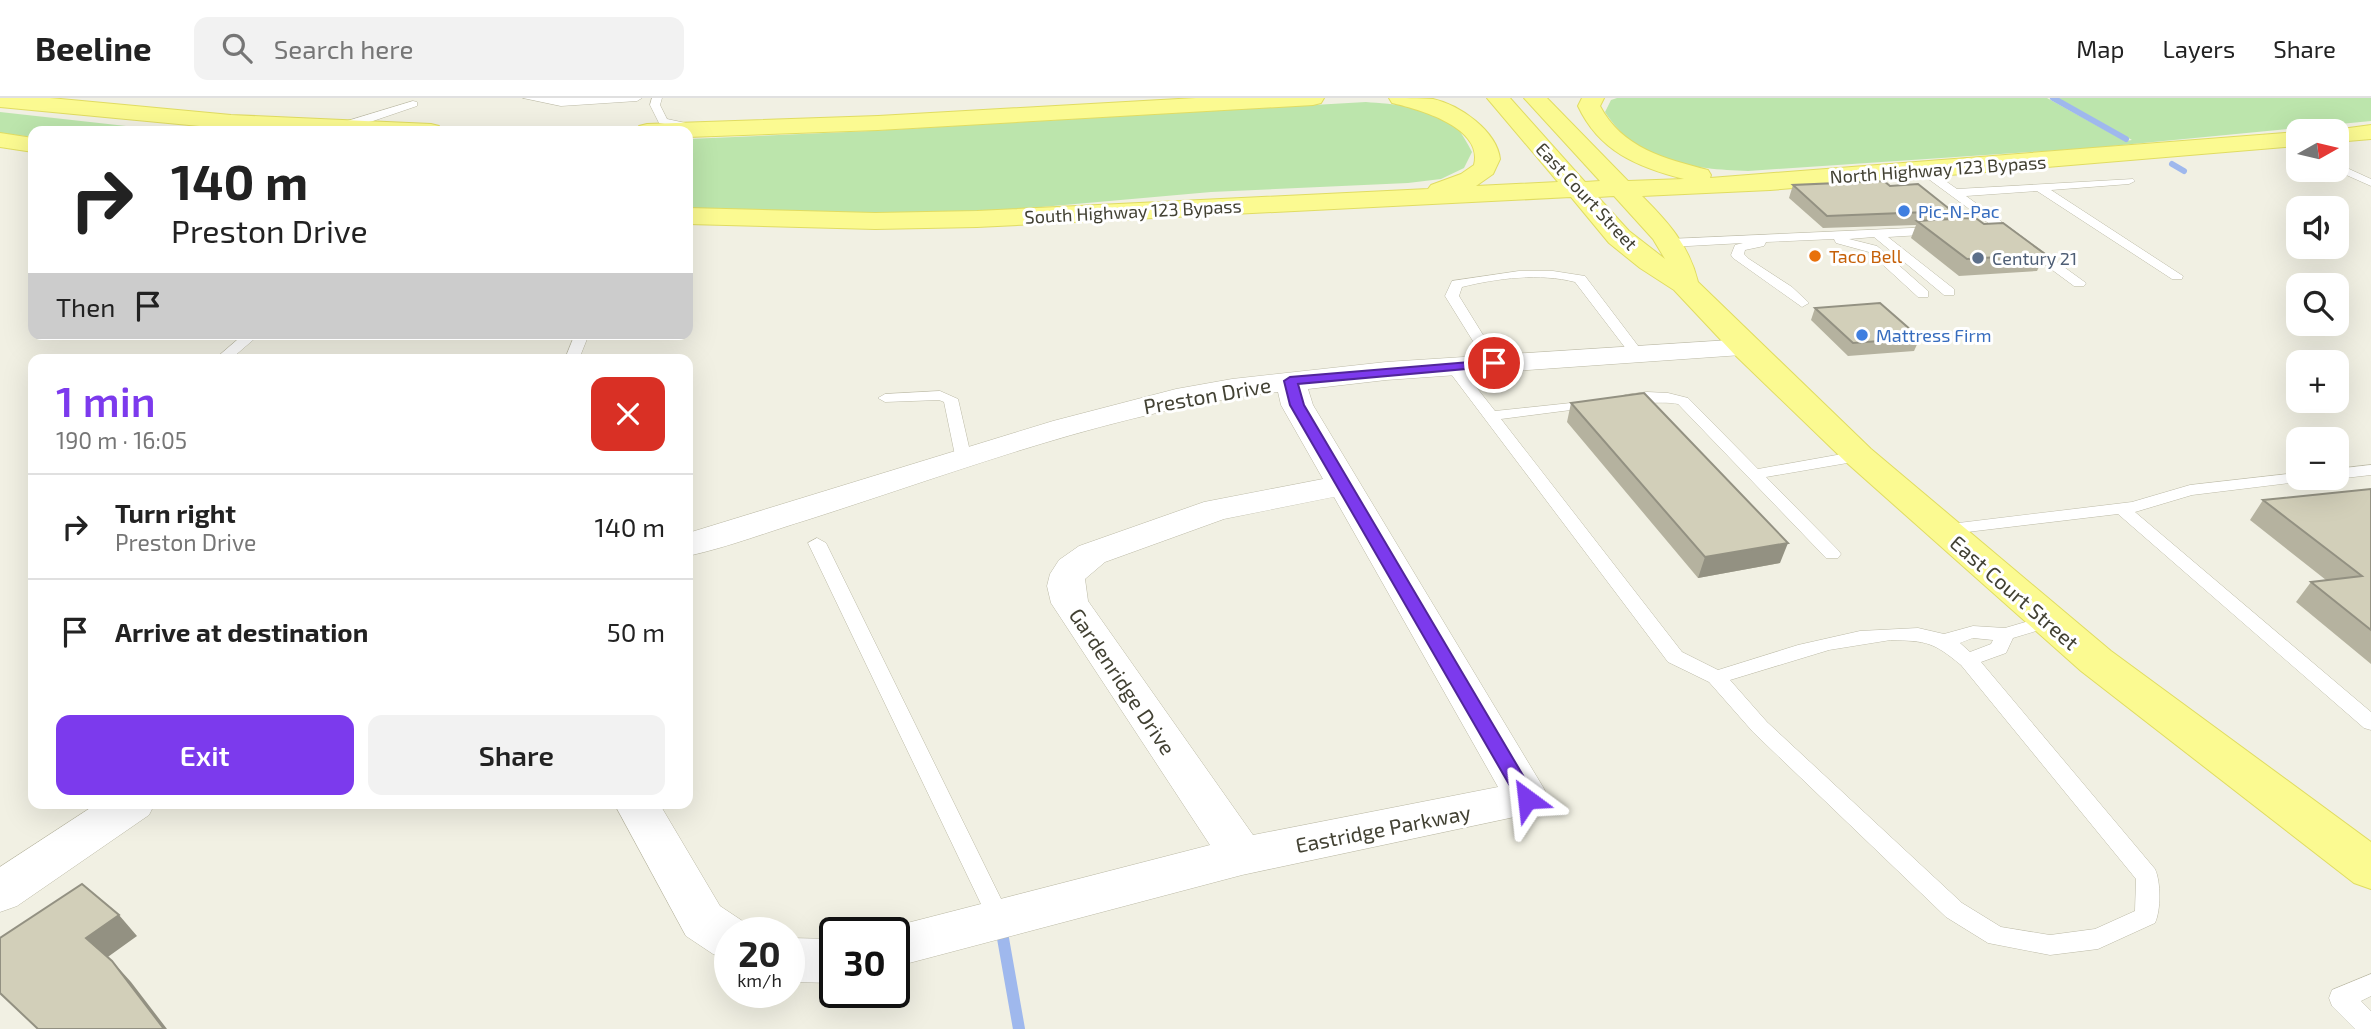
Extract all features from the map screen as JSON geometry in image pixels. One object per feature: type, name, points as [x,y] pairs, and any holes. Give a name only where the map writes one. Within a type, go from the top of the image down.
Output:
[{"type":"main road","points":[[693,130],[877,123],[1313,98]]},
{"type":"main road","points":[[1401,98],[1442,108],[1456,115],[1469,125],[1486,149],[1488,161],[1483,170],[1472,178],[1415,197]]},
{"type":"main road","name":"East Court Street","points":[[1498,98],[1619,237],[1684,284],[1746,348],[1859,456],[1942,530],[2096,662],[2369,865]]},
{"type":"main road","name":"East Court Street","points":[[1535,98],[1667,239],[1679,260],[1684,284]]},
{"type":"main road","points":[[1593,98],[1589,106],[1593,118],[1624,147],[1644,160],[1705,176],[1758,182]]},
{"type":"main road","points":[[0,100],[141,115],[309,126]]},
{"type":"main road","points":[[2349,134],[2371,132]]},
{"type":"main road","points":[[0,140],[28,144]]},
{"type":"main road","name":"North Highway 123 Bypass","points":[[1577,189],[1758,182],[2286,143]]},
{"type":"main road","points":[[1667,239],[1671,217],[1694,195],[1758,182]]},
{"type":"main road","name":"South Highway 123 Bypass","points":[[693,216],[875,221],[977,219],[1577,189]]},
{"type":"main road","points":[[1468,194],[1558,208],[1619,237]]},
{"type":"street","name":"Preston Drive","points":[[693,543],[1064,428],[1176,398],[1290,381],[1494,363],[1746,348]]},
{"type":"street","name":"Eastridge Parkway","points":[[910,942],[1242,856],[1527,799],[1297,405],[1290,381]]},
{"type":"street","name":"Gardenridge Drive","points":[[1242,856],[1070,603],[1064,589],[1066,576],[1092,554],[1216,510],[1345,485]]},
{"type":"street","points":[[0,891],[124,809]]},
{"type":"street","points":[[639,809],[703,921],[714,928]]},
{"type":"lane","points":[[528,98],[561,103],[637,98]]},
{"type":"lane","points":[[657,99],[655,105],[663,121],[678,126]]},
{"type":"lane","points":[[330,126],[369,119],[417,101]]},
{"type":"lane","points":[[414,126],[408,124],[404,114],[417,101]]},
{"type":"lane","points":[[693,127],[719,129]]},
{"type":"lane","points":[[1923,170],[2079,283]]},
{"type":"lane","points":[[2349,172],[2371,183]]},
{"type":"lane","points":[[2354,174],[2371,173]]},
{"type":"lane","points":[[1955,193],[2129,181]]},
{"type":"lane","points":[[2039,187],[2177,276]]},
{"type":"lane","points":[[1974,229],[2000,227]]},
{"type":"lane","points":[[1667,239],[1948,230]]},
{"type":"lane","points":[[1875,232],[1949,292]]},
{"type":"lane","points":[[1802,303],[1791,290],[1751,268],[1737,255],[1739,248],[1750,244],[1829,239],[1848,241],[1873,249],[1923,294]]},
{"type":"lane","points":[[1494,363],[1452,296],[1457,284],[1475,279],[1565,274],[1580,279],[1638,355]]},
{"type":"lane","points":[[228,354],[246,340]]},
{"type":"lane","points":[[1453,367],[1675,657],[1716,677],[1760,727],[1954,910],[1996,936],[2050,945],[2098,939],[2147,916],[2147,876],[1968,660],[1944,641],[1917,635],[1831,642],[1716,677]]},
{"type":"lane","points":[[885,398],[940,395],[951,399],[964,460]]},
{"type":"lane","points":[[1491,416],[1670,396],[1683,401],[1832,554]]},
{"type":"lane","points":[[1756,474],[1859,456]]},
{"type":"lane","points":[[2349,473],[2371,470]]},
{"type":"lane","points":[[1942,530],[2122,509],[2190,490],[2286,480]]},
{"type":"lane","points":[[2122,509],[2371,723]]},
{"type":"lane","points":[[817,543],[1000,920]]},
{"type":"lane","points":[[1944,641],[1973,632],[2005,635],[2049,621]]},
{"type":"lane","points":[[1968,660],[1999,648],[2005,635]]},
{"type":"lane","points":[[2371,985],[2341,998],[2371,1028]]},
{"type":"green space","points":[[2047,98],[2125,141],[2132,140],[2058,98],[2371,98],[2371,121],[2349,123],[2349,119],[2286,119],[2286,129],[2091,148],[1748,171],[1687,165],[1650,153],[1618,129],[1605,112],[1611,100]]},
{"type":"green space","points":[[1366,102],[1413,107],[1437,114],[1458,128],[1472,152],[1464,168],[1441,179],[1408,183],[1211,192],[984,212],[825,214],[693,209],[693,139]]},
{"type":"green space","points":[[0,112],[126,126],[28,126],[28,136],[0,133]]},
{"type":"building","points":[[1884,181],[1890,186],[1918,184],[1952,211],[1827,216],[1793,185]]},
{"type":"building","points":[[1969,218],[1984,224],[2003,223],[2045,254],[1967,259],[1917,221]]},
{"type":"building","points":[[1880,303],[1920,338],[1853,343],[1815,308]]},
{"type":"building","points":[[1644,393],[1788,543],[1705,557],[1571,403]]},
{"type":"building","points":[[2371,489],[2371,630],[2311,582],[2362,576],[2263,500]]},
{"type":"building","points":[[82,884],[119,915],[86,938],[112,961],[164,1029],[38,1029],[0,993],[0,938]]},
{"type":"waterway","points":[[2053,98],[2126,139]]},
{"type":"waterway","points":[[2172,164],[2184,171]]},
{"type":"waterway","points":[[1001,927],[1019,1029]]},
{"type":"place","name":"Pic-N-Pac","points":[[1904,211]]},
{"type":"place","name":"Taco Bell","points":[[1815,256]]},
{"type":"place","name":"Century 21","points":[[1978,258]]},
{"type":"place","name":"Mattress Firm","points":[[1862,335]]},
{"type":"route","points":[[1494,363],[1290,381],[1297,405],[1527,799]]}]
